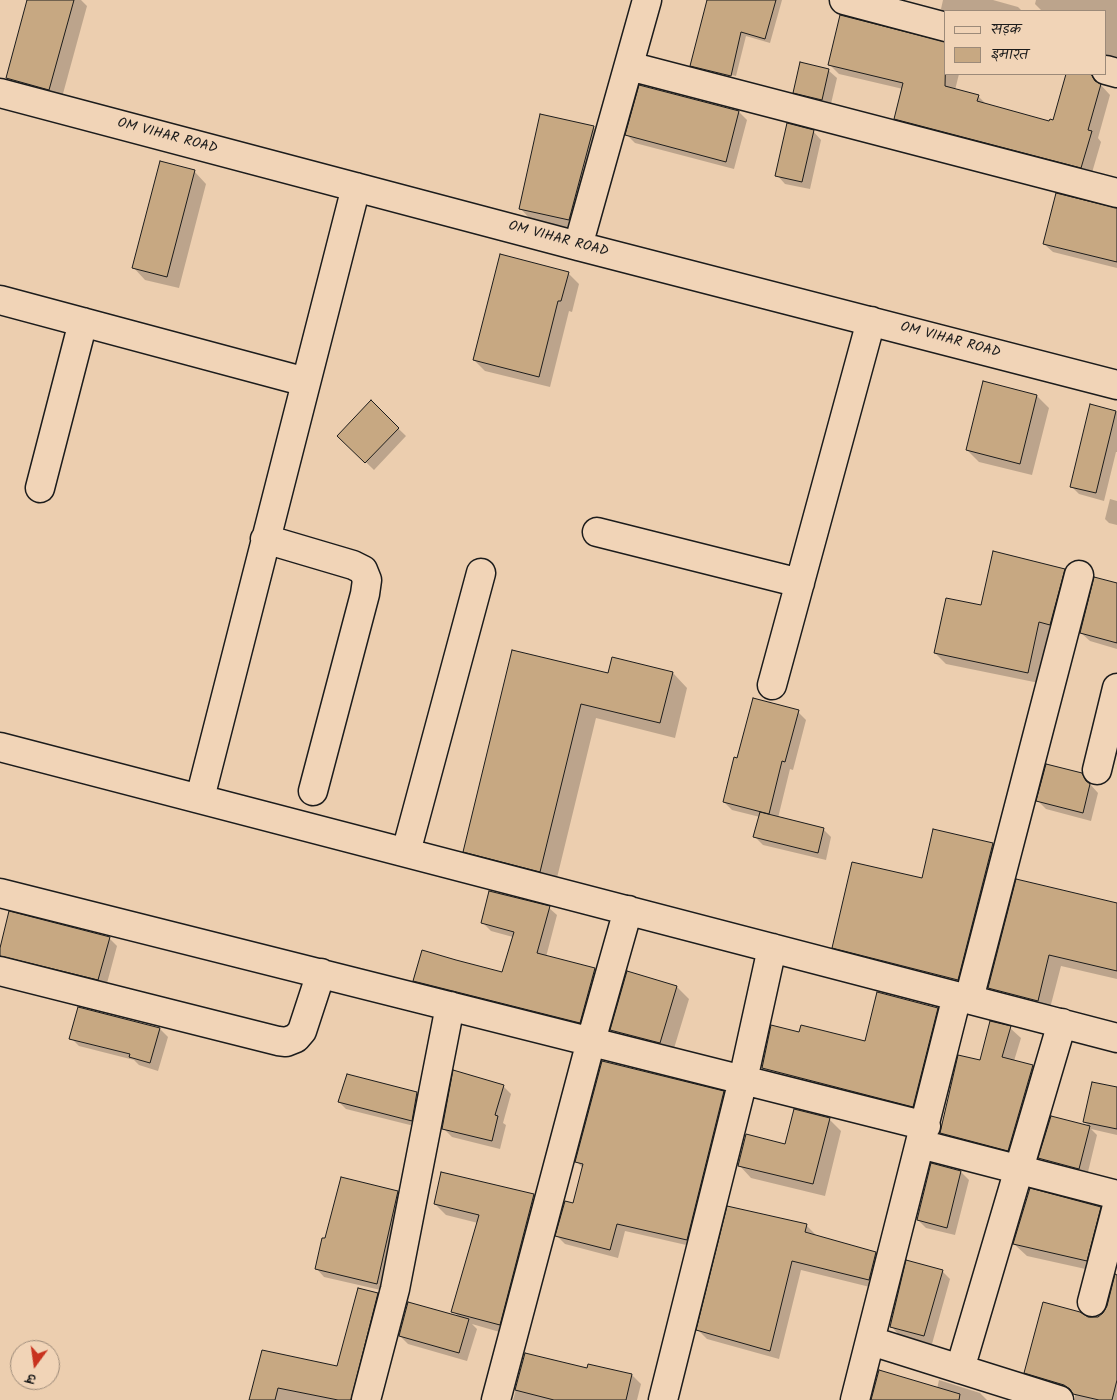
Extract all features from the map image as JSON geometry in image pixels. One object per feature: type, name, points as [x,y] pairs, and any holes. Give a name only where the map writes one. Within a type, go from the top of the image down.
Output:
[{"type":"street","points":[[844,0],[944,26]]},
{"type":"street","points":[[578,246],[628,66],[641,1]]},
{"type":"street","points":[[628,66],[1117,193]]},
{"type":"street","name":"OM VIHAR ROAD","points":[[0,93],[578,246],[1117,385]]},
{"type":"street","points":[[200,798],[356,187]]},
{"type":"street","points":[[0,300],[306,382]]},
{"type":"street","points":[[772,685],[871,321]]},
{"type":"street","points":[[40,488],[83,322]]},
{"type":"street","points":[[596,532],[800,583]]},
{"type":"street","points":[[266,539],[353,565],[363,570],[367,580],[365,594],[313,791]]},
{"type":"street","points":[[406,852],[481,573]]},
{"type":"street","points":[[855,1400],[923,1135],[963,998],[1079,575]]},
{"type":"street","points":[[1096,770],[1117,688]]},
{"type":"street","points":[[0,747],[1117,1038]]},
{"type":"street","points":[[0,893],[743,1080],[923,1135],[1019,1168],[1117,1195]]},
{"type":"street","points":[[496,1400],[590,1041],[628,910]]},
{"type":"street","points":[[663,1400],[743,1080],[772,948]]},
{"type":"street","points":[[0,971],[286,1042],[296,1038],[302,1031],[321,973]]},
{"type":"street","points":[[366,1400],[395,1289],[450,1006]]},
{"type":"street","points":[[960,1369],[1062,1023]]},
{"type":"street","points":[[1092,1302],[1117,1206]]},
{"type":"street","points":[[871,1341],[1059,1400]]},
{"type":"building","points":[[27,0],[74,0],[49,90],[6,78]]},
{"type":"building","points":[[707,0],[776,0],[765,39],[741,32],[731,76],[690,66]]},
{"type":"building","points":[[840,15],[944,41],[945,86],[979,95],[977,101],[1049,121],[1050,119],[1053,120],[1066,75],[1092,75],[1095,81],[1101,84],[1088,130],[1092,131],[1081,168],[894,119],[903,83],[828,65]]},
{"type":"building","points":[[800,62],[829,69],[822,100],[793,93]]},
{"type":"building","points":[[639,85],[739,111],[726,162],[625,135]]},
{"type":"building","points":[[540,114],[594,126],[569,220],[519,209]]},
{"type":"building","points":[[787,123],[814,130],[802,182],[775,176]]},
{"type":"building","points":[[160,161],[195,170],[167,277],[132,268]]},
{"type":"building","points":[[1056,193],[1117,208],[1117,262],[1043,244]]},
{"type":"building","points":[[500,254],[569,272],[561,301],[558,301],[539,377],[473,360]]},
{"type":"building","points":[[983,381],[1037,395],[1020,464],[966,450]]},
{"type":"building","points":[[371,400],[399,428],[365,463],[337,436]]},
{"type":"building","points":[[1090,404],[1116,411],[1096,493],[1070,487]]},
{"type":"building","points":[[993,551],[1065,569],[1050,625],[1039,622],[1028,673],[934,653],[946,598],[981,605]]},
{"type":"building","points":[[1094,577],[1117,583],[1117,643],[1080,633]]},
{"type":"building","points":[[512,650],[608,673],[612,657],[673,672],[660,723],[581,704],[540,872],[463,852]]},
{"type":"building","points":[[753,698],[799,710],[785,762],[782,761],[769,814],[723,802],[734,757],[737,758]]},
{"type":"building","points":[[1046,764],[1082,773],[1090,784],[1083,813],[1036,801]]},
{"type":"building","points":[[760,812],[824,828],[818,853],[753,837]]},
{"type":"building","points":[[933,829],[993,843],[958,980],[832,948],[852,862],[922,878]]},
{"type":"building","points":[[1016,879],[1117,903],[1117,971],[1049,955],[1038,1001],[988,988]]},
{"type":"building","points":[[489,891],[550,906],[537,953],[595,968],[580,1023],[413,981],[422,950],[502,972],[514,932],[481,923]]},
{"type":"building","points":[[9,911],[110,937],[98,980],[0,956],[0,948]]},
{"type":"building","points":[[627,971],[677,986],[660,1043],[610,1030]]},
{"type":"building","points":[[877,992],[938,1008],[913,1107],[762,1068],[771,1025],[799,1032],[801,1025],[865,1041]]},
{"type":"building","points":[[78,1007],[160,1028],[150,1063],[129,1057],[130,1054],[69,1039]]},
{"type":"building","points":[[990,1021],[1011,1026],[1002,1057],[1033,1065],[1008,1151],[940,1133],[958,1055],[980,1060]]},
{"type":"building","points":[[602,1061],[724,1091],[687,1240],[617,1224],[610,1250],[555,1236],[565,1201],[573,1203],[583,1164],[575,1162]]},
{"type":"building","points":[[453,1070],[504,1085],[495,1115],[498,1116],[492,1141],[442,1129]]},
{"type":"building","points":[[347,1074],[417,1092],[412,1121],[338,1102]]},
{"type":"building","points":[[1092,1082],[1117,1087],[1117,1129],[1083,1122]]},
{"type":"building","points":[[794,1109],[830,1118],[813,1184],[738,1166],[746,1134],[785,1144]]},
{"type":"building","points":[[1051,1116],[1090,1126],[1079,1169],[1038,1158]]},
{"type":"building","points":[[931,1163],[961,1171],[947,1228],[917,1220]]},
{"type":"building","points":[[441,1172],[534,1194],[500,1325],[451,1312],[479,1215],[434,1204]]},
{"type":"building","points":[[341,1177],[398,1191],[377,1284],[315,1269],[322,1238],[325,1238]]},
{"type":"building","points":[[1030,1188],[1101,1207],[1087,1261],[1013,1244]]},
{"type":"building","points":[[727,1206],[807,1224],[805,1232],[876,1252],[869,1280],[792,1261],[770,1351],[696,1330]]},
{"type":"building","points":[[906,1260],[943,1270],[924,1336],[890,1327]]},
{"type":"building","points":[[1115,1274],[1117,1275],[1117,1380],[1112,1400],[1099,1400],[1073,1394],[1064,1385],[1024,1373],[1043,1302],[1080,1312],[1088,1317],[1098,1317],[1107,1306]]},
{"type":"building","points":[[358,1288],[378,1293],[351,1400],[338,1400],[278,1388],[275,1400],[249,1400],[262,1350],[337,1366]]},
{"type":"building","points":[[408,1302],[469,1319],[459,1353],[399,1336]]},
{"type":"building","points":[[525,1353],[587,1368],[588,1364],[632,1374],[626,1400],[554,1400],[515,1390]]},
{"type":"building","points":[[879,1370],[960,1394],[959,1400],[871,1400]]}]
